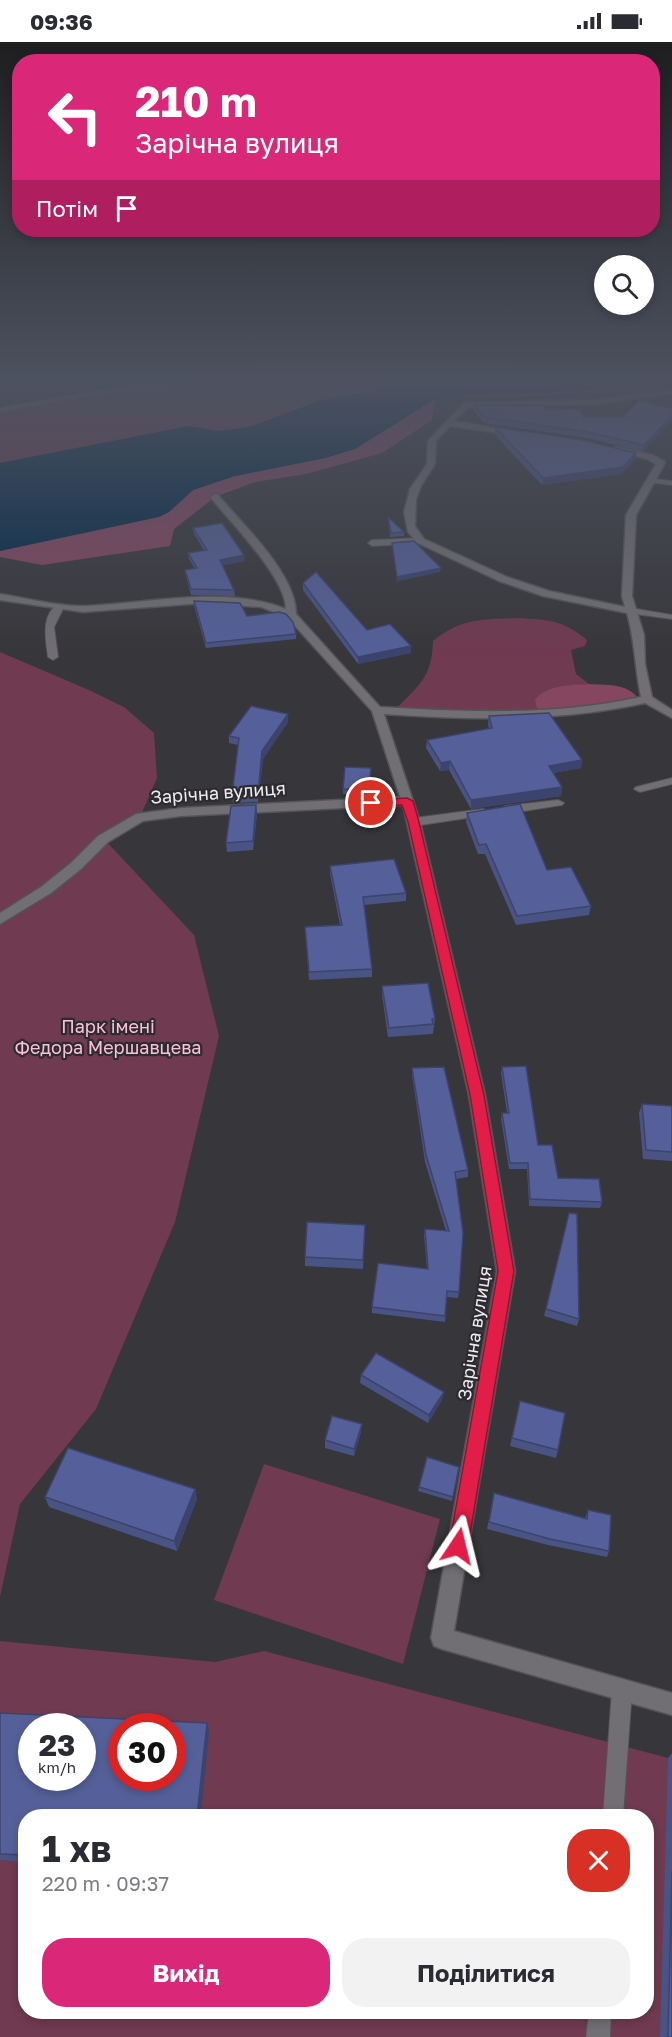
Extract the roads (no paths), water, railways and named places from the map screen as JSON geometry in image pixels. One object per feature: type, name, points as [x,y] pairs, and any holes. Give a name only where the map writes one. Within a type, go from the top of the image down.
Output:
[{"type":"street","points":[[426,472],[413,492],[408,519],[414,535],[421,541],[503,579],[547,594],[631,611]]},
{"type":"street","points":[[647,699],[640,664],[639,635],[627,596],[631,515],[655,472]]},
{"type":"street","name":"Зарічна вулиця","points":[[215,497],[274,568],[291,601],[291,615]]},
{"type":"street","name":"Зарічна вулиця","points":[[0,597],[83,609],[223,600],[263,604],[291,615],[377,710],[388,737],[414,822],[477,1095],[506,1271],[442,1638],[672,1704]]},
{"type":"street","points":[[377,710],[526,716],[594,710],[647,699],[672,715]]},
{"type":"street","name":"Зарічна вулиця","points":[[0,919],[76,866],[103,839],[140,817],[181,812],[407,801]]},
{"type":"street","points":[[0,907],[26,903]]},
{"type":"lane","points":[[650,480],[672,483]]},
{"type":"lane","points":[[372,543],[421,541]]},
{"type":"lane","points":[[53,657],[49,627],[59,607]]},
{"type":"lane","points":[[631,611],[669,617]]},
{"type":"lane","points":[[640,789],[672,781]]},
{"type":"lane","points":[[414,822],[558,803]]},
{"type":"lane","points":[[614,1809],[622,1690]]},
{"type":"lane","points":[[598,2037],[599,2019]]},
{"type":"water","points":[[0,472],[254,472],[193,490],[169,512],[159,517],[0,551]]},
{"type":"park label","name":"Парк імені Федора Мершавцева","points":[[108,1036]]}]
